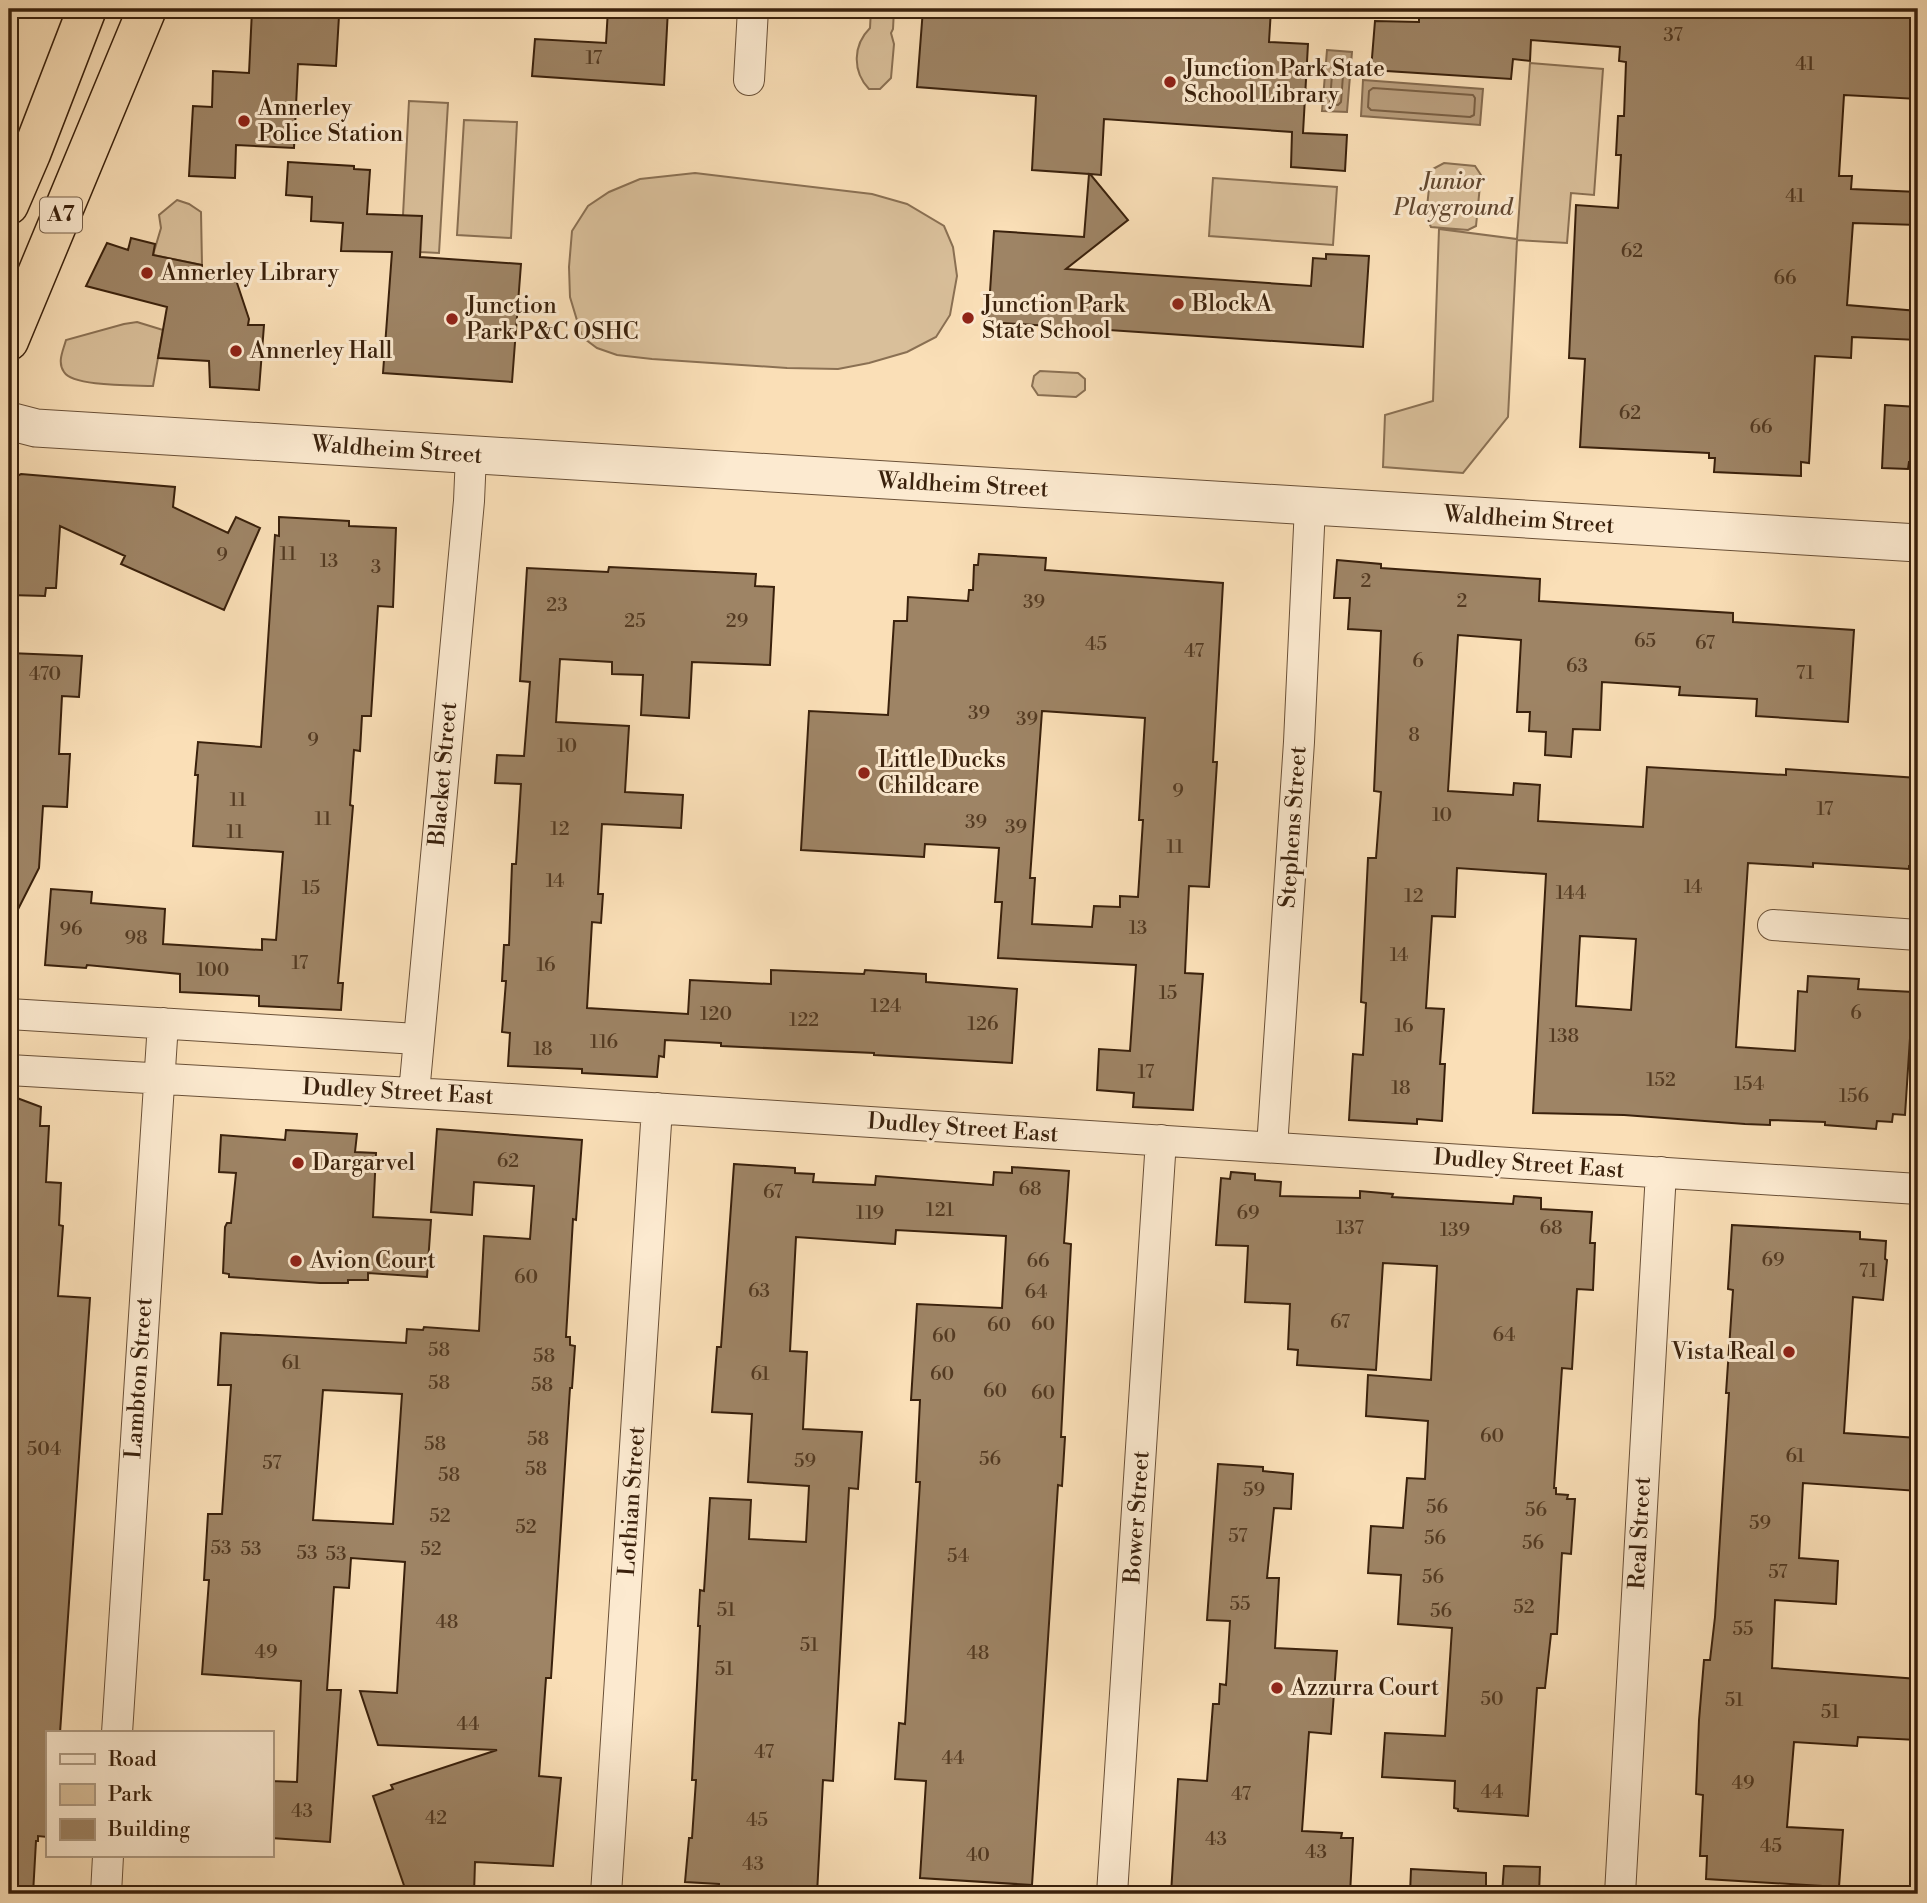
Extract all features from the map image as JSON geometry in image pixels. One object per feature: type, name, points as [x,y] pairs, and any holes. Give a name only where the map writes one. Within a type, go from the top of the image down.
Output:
[{"type":"highway","name":"A7","points":[[9,205],[32,154],[87,9]]},
{"type":"highway","name":"A7","points":[[9,341],[147,9]]},
{"type":"street","points":[[749,80],[753,9]]},
{"type":"street","name":"Waldheim Street","points":[[9,421],[36,428],[1918,544]]},
{"type":"street","name":"Blacket Street","points":[[414,1093],[468,513],[471,455]]},
{"type":"street","name":"Stephens Street","points":[[1272,1147],[1299,742],[1310,506]]},
{"type":"street","points":[[1773,925],[1918,935]]},
{"type":"street","points":[[9,1014],[417,1039]]},
{"type":"street","name":"Lambton Street","points":[[117,1731],[163,1023]]},
{"type":"street","name":"Dudley Street East","points":[[9,1070],[657,1108],[1918,1189]]},
{"type":"street","name":"Lothian Street","points":[[606,1894],[657,1108]]},
{"type":"street","name":"Bower Street","points":[[1112,1894],[1161,1140]]},
{"type":"street","name":"Real Street","points":[[1620,1894],[1661,1172]]},
{"type":"street","points":[[106,1894],[108,1857]]},
{"type":"green space","points":[[871,9],[894,9],[891,78],[880,89],[869,89],[857,66],[860,42],[870,28]]},
{"type":"green space","points":[[1530,63],[1603,69],[1594,195],[1571,193],[1567,243],[1517,240],[1508,417],[1463,473],[1383,467],[1385,415],[1433,401],[1439,229],[1517,239]]},
{"type":"green space","points":[[409,101],[448,103],[439,253],[420,252],[403,215]]},
{"type":"green space","points":[[464,120],[517,122],[511,238],[457,235]]},
{"type":"green space","name":"Junior Playground","points":[[1444,163],[1475,166],[1481,175],[1476,226],[1468,230],[1431,227],[1426,216],[1431,170]]},
{"type":"green space","points":[[695,173],[872,194],[907,204],[944,226],[953,247],[957,276],[950,315],[936,337],[907,352],[838,369],[652,359],[617,355],[597,348],[582,337],[570,297],[572,231],[588,206],[609,192],[640,179]]},
{"type":"green space","points":[[1213,178],[1337,187],[1333,245],[1209,236]]},
{"type":"green space","points":[[177,200],[201,212],[202,265],[153,255],[161,228],[159,215]]},
{"type":"green space","points":[[137,322],[163,330],[153,386],[91,383],[70,377],[64,372],[61,360],[66,340]]},
{"type":"green space","points":[[1040,371],[1078,373],[1085,379],[1085,390],[1076,397],[1038,395],[1032,386],[1034,376]]},
{"type":"water","points":[[1327,50],[1352,52],[1347,112],[1322,111]]},
{"type":"water","points":[[1363,80],[1483,89],[1480,125],[1361,116]]},
{"type":"building","points":[[608,9],[668,9],[664,85],[532,76],[535,39],[606,43]]},
{"type":"building","points":[[923,9],[1271,9],[1269,42],[1308,44],[1303,133],[1347,135],[1345,171],[1291,167],[1292,132],[1104,119],[1101,175],[1090,174],[1128,220],[1066,269],[1311,286],[1313,258],[1326,259],[1326,254],[1369,256],[1363,347],[988,322],[994,231],[1084,237],[1089,174],[1032,170],[1036,96],[917,87]]},
{"type":"building","points":[[1493,9],[1848,9],[1918,13],[1918,99],[1844,95],[1839,176],[1852,176],[1851,189],[1918,192],[1918,225],[1853,223],[1847,305],[1918,311],[1918,340],[1852,337],[1851,358],[1815,356],[1809,463],[1801,462],[1801,476],[1714,472],[1715,458],[1709,458],[1709,453],[1580,447],[1585,359],[1569,358],[1576,205],[1618,208],[1621,155],[1616,155],[1618,116],[1624,116],[1626,62],[1619,61],[1620,47],[1531,40],[1530,61],[1513,59],[1511,79],[1371,70],[1375,21],[1419,22],[1419,15],[1492,18]]},
{"type":"building","points":[[252,10],[339,16],[336,66],[298,64],[294,148],[236,145],[235,178],[189,176],[193,106],[212,107],[213,71],[249,73]]},
{"type":"building","name":"Junction Park P&C OSHC","points":[[288,162],[354,166],[354,169],[370,170],[367,214],[422,216],[420,257],[521,264],[512,382],[383,373],[392,252],[341,251],[343,223],[311,221],[312,197],[286,195]]},
{"type":"building","points":[[131,238],[155,244],[153,255],[202,265],[201,281],[236,280],[249,319],[248,325],[264,325],[259,390],[210,387],[209,361],[158,358],[167,307],[86,286],[107,243],[128,250]]},
{"type":"building","points":[[1885,405],[1918,407],[1918,462],[1909,462],[1908,469],[1882,468]]},
{"type":"building","points":[[21,474],[175,487],[173,507],[228,533],[236,517],[260,528],[224,610],[121,564],[125,556],[60,526],[56,588],[46,588],[45,596],[9,595],[9,480]]},
{"type":"building","points":[[279,517],[349,521],[349,526],[396,528],[393,607],[378,606],[371,716],[362,716],[360,751],[354,750],[350,805],[353,806],[338,983],[343,983],[341,1010],[259,1006],[259,996],[180,992],[180,974],[87,965],[86,968],[45,965],[51,889],[92,892],[91,903],[165,909],[163,944],[262,950],[262,939],[276,940],[283,852],[193,846],[198,742],[261,747],[275,535],[279,536]]},
{"type":"building","points":[[979,554],[1046,558],[1045,570],[1223,583],[1213,762],[1217,762],[1209,887],[1189,886],[1185,973],[1203,974],[1193,1110],[1133,1107],[1134,1093],[1097,1090],[1099,1049],[1130,1051],[1136,965],[998,958],[1002,902],[995,902],[999,848],[925,844],[924,857],[801,850],[809,711],[888,715],[894,621],[907,621],[908,597],[968,601],[969,590],[973,590],[974,565],[978,565]],"holes":[[[1042,711],[1145,718],[1138,897],[1120,896],[1120,907],[1094,906],[1092,927],[1032,924],[1035,878],[1030,878]]]},
{"type":"building","points":[[1337,560],[1381,564],[1381,568],[1540,579],[1539,601],[1733,613],[1733,622],[1854,630],[1848,722],[1756,716],[1757,699],[1679,695],[1680,687],[1602,682],[1600,730],[1573,729],[1571,757],[1545,755],[1546,732],[1529,731],[1530,712],[1517,712],[1521,640],[1458,635],[1448,791],[1513,795],[1514,783],[1540,785],[1538,821],[1643,827],[1647,767],[1786,775],[1786,769],[1918,778],[1918,867],[1909,866],[1909,869],[1813,863],[1813,867],[1748,863],[1736,1047],[1795,1051],[1798,991],[1807,992],[1808,976],[1859,979],[1858,989],[1913,992],[1905,1115],[1893,1114],[1892,1122],[1877,1121],[1876,1129],[1825,1125],[1825,1122],[1770,1120],[1770,1125],[1624,1115],[1533,1113],[1546,874],[1457,868],[1455,917],[1432,916],[1426,1008],[1444,1009],[1440,1064],[1445,1064],[1442,1121],[1417,1119],[1417,1124],[1349,1120],[1353,1054],[1363,1055],[1366,1003],[1361,1002],[1368,858],[1376,858],[1381,792],[1374,791],[1381,631],[1348,629],[1350,598],[1334,598]],"holes":[[[1580,936],[1636,939],[1631,1010],[1576,1006]]]},
{"type":"building","points":[[609,567],[756,574],[755,586],[774,587],[770,665],[692,662],[689,718],[641,715],[643,675],[612,674],[612,662],[560,659],[556,722],[629,726],[625,792],[683,795],[681,828],[602,824],[598,894],[603,894],[601,923],[592,922],[587,1008],[688,1014],[690,980],[771,984],[771,970],[864,974],[865,970],[926,974],[926,982],[1017,989],[1012,1063],[721,1046],[721,1043],[665,1040],[664,1057],[659,1056],[657,1077],[582,1073],[582,1069],[508,1066],[510,1033],[502,1032],[506,981],[502,981],[504,945],[509,945],[512,864],[516,864],[521,784],[495,783],[497,755],[524,756],[530,682],[520,681],[527,568],[608,572]]},
{"type":"building","points":[[9,653],[82,656],[79,697],[62,696],[59,754],[70,754],[67,807],[43,806],[39,868],[9,927]]},
{"type":"building","points":[[17,1098],[41,1107],[40,1126],[49,1126],[46,1182],[61,1183],[59,1225],[63,1226],[58,1296],[90,1298],[60,1731],[46,1731],[46,1837],[38,1836],[36,1841],[33,1894],[9,1894],[9,1118],[16,1118]]},
{"type":"building","points":[[437,1129],[582,1140],[576,1220],[573,1219],[566,1337],[570,1337],[570,1345],[575,1346],[551,1678],[546,1678],[539,1776],[561,1778],[553,1866],[475,1862],[474,1894],[407,1894],[373,1796],[393,1789],[391,1785],[497,1750],[378,1745],[360,1691],[397,1693],[405,1562],[351,1558],[349,1588],[334,1587],[327,1690],[341,1690],[330,1842],[273,1838],[273,1781],[297,1782],[301,1681],[202,1674],[209,1580],[204,1580],[208,1514],[222,1514],[231,1385],[218,1385],[221,1333],[406,1343],[407,1329],[423,1330],[424,1327],[479,1331],[484,1236],[530,1239],[534,1186],[474,1182],[472,1215],[431,1212]],"holes":[[[323,1390],[402,1394],[393,1524],[313,1520]]]},
{"type":"building","points":[[286,1130],[357,1134],[355,1152],[376,1153],[373,1217],[431,1220],[427,1277],[368,1273],[368,1280],[320,1283],[229,1277],[229,1274],[223,1273],[225,1227],[227,1223],[231,1223],[236,1173],[219,1172],[221,1135],[285,1140]]},
{"type":"building","points":[[734,1164],[795,1168],[795,1173],[814,1174],[813,1182],[875,1185],[876,1176],[993,1185],[994,1172],[1012,1173],[1012,1167],[1069,1171],[1064,1243],[1071,1244],[1061,1437],[1065,1437],[1062,1486],[1058,1485],[1032,1885],[920,1878],[926,1781],[895,1779],[899,1723],[905,1724],[920,1482],[916,1482],[920,1400],[911,1400],[917,1304],[1002,1308],[1006,1236],[896,1230],[895,1244],[796,1237],[790,1351],[807,1352],[803,1429],[862,1432],[858,1489],[849,1488],[833,1781],[823,1780],[817,1894],[719,1894],[719,1884],[685,1882],[689,1838],[692,1838],[696,1780],[692,1780],[698,1626],[700,1590],[704,1591],[710,1498],[751,1500],[749,1539],[806,1542],[809,1486],[748,1482],[752,1414],[712,1412],[717,1347],[721,1347]]},
{"type":"building","points":[[1231,1172],[1255,1174],[1255,1180],[1281,1182],[1280,1196],[1360,1198],[1360,1191],[1393,1194],[1392,1197],[1513,1204],[1514,1196],[1541,1198],[1541,1209],[1592,1212],[1590,1243],[1595,1243],[1593,1290],[1577,1289],[1572,1369],[1562,1368],[1554,1488],[1556,1494],[1575,1499],[1571,1554],[1562,1553],[1557,1634],[1551,1634],[1545,1688],[1537,1688],[1528,1816],[1458,1811],[1454,1808],[1455,1781],[1382,1777],[1385,1733],[1445,1736],[1452,1628],[1398,1624],[1401,1575],[1368,1573],[1371,1526],[1403,1528],[1407,1478],[1425,1479],[1428,1421],[1366,1416],[1368,1375],[1431,1380],[1437,1266],[1383,1263],[1376,1370],[1297,1365],[1298,1350],[1288,1349],[1290,1304],[1245,1302],[1248,1246],[1216,1245],[1221,1178],[1230,1179]]},
{"type":"building","points":[[1732,1225],[1860,1232],[1860,1239],[1886,1241],[1883,1300],[1853,1297],[1844,1433],[1918,1438],[1918,1491],[1803,1483],[1799,1558],[1838,1561],[1836,1604],[1775,1600],[1772,1668],[1918,1679],[1917,1740],[1858,1737],[1857,1746],[1794,1742],[1787,1827],[1843,1830],[1839,1887],[1706,1879],[1707,1856],[1700,1856],[1703,1795],[1696,1794],[1699,1720],[1704,1660],[1710,1660],[1715,1617],[1729,1393],[1726,1393],[1733,1290],[1728,1289]]},
{"type":"building","points":[[1218,1464],[1263,1467],[1263,1471],[1293,1474],[1291,1509],[1274,1508],[1267,1578],[1279,1578],[1275,1648],[1337,1651],[1331,1734],[1309,1732],[1302,1831],[1342,1833],[1341,1838],[1353,1838],[1350,1894],[1171,1894],[1178,1779],[1207,1781],[1213,1704],[1219,1704],[1220,1684],[1226,1685],[1230,1621],[1207,1620]]},
{"type":"building","points":[[1504,1866],[1540,1867],[1539,1894],[1502,1894]]},
{"type":"building","points":[[1411,1869],[1486,1873],[1486,1894],[1410,1894]]},
{"type":"place","name":"Junction Park State School Library","points":[[1170,82]]},
{"type":"place","name":"Annerley Police Station","points":[[244,121]]},
{"type":"place","name":"Annerley Library","points":[[147,273]]},
{"type":"place","name":"Block A","points":[[1178,304]]},
{"type":"place","name":"Junction Park State School","points":[[968,318]]},
{"type":"place","name":"Junction Park P&C OSHC","points":[[452,319]]},
{"type":"place","name":"Annerley Hall","points":[[236,351]]},
{"type":"place","name":"Little Ducks Childcare","points":[[864,773]]},
{"type":"place","name":"Dargarvel","points":[[298,1163]]},
{"type":"place","name":"Avion Court","points":[[296,1261]]},
{"type":"place","name":"Vista Real","points":[[1789,1352]]},
{"type":"place","name":"Azzurra Court","points":[[1277,1688]]}]
